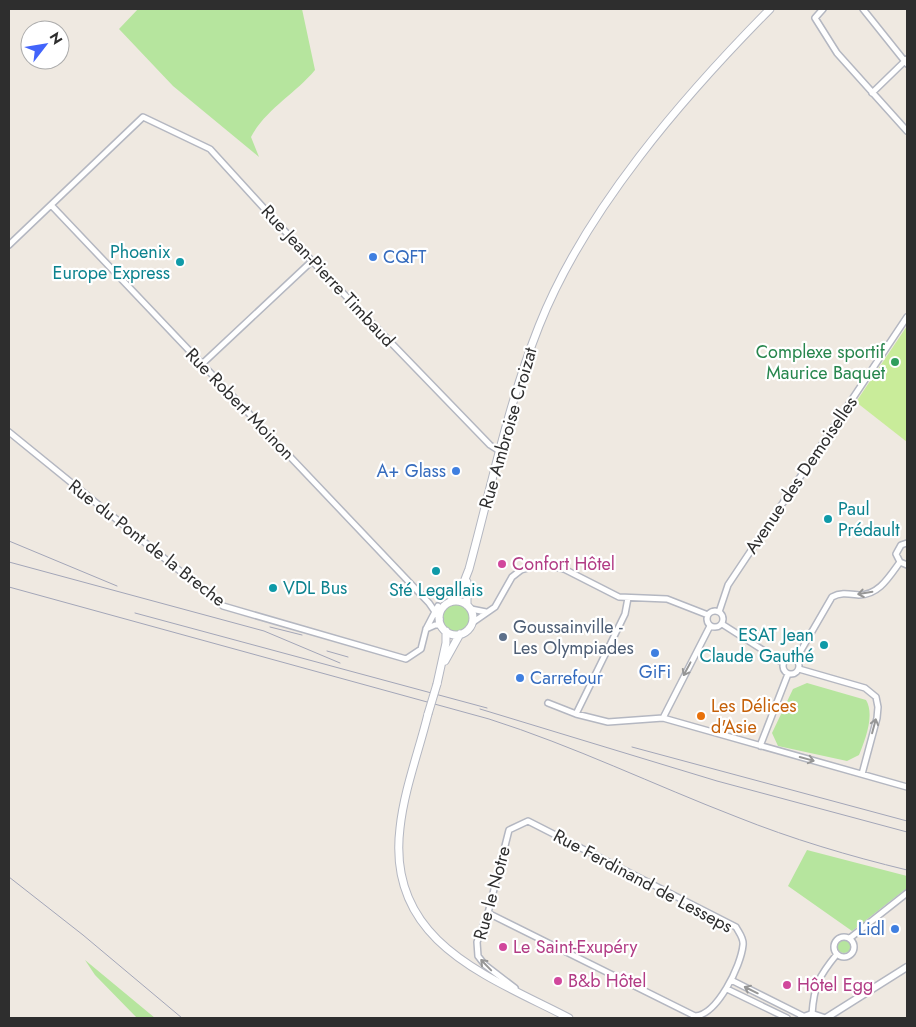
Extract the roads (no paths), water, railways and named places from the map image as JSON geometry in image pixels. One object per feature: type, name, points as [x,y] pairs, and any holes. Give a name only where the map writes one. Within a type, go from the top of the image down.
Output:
[{"type":"main road","name":"Rue Ambroise Croizat","points":[[469,569],[528,355],[555,290],[596,221],[652,143],[712,71],[770,9]]},
{"type":"main road","points":[[441,606],[462,587],[469,569]]},
{"type":"main road","points":[[442,625],[453,634],[460,634],[468,630],[472,623],[466,593],[469,569]]},
{"type":"main road","points":[[441,606],[458,601],[469,607]]},
{"type":"main road","points":[[441,606],[442,625],[446,643],[400,828],[400,858],[405,887],[421,921],[444,948],[464,963],[569,1018]]},
{"type":"main road","points":[[439,675],[460,634]]},
{"type":"street","points":[[823,9],[816,16],[816,22],[837,53],[907,131]]},
{"type":"street","points":[[863,9],[907,62],[872,93]]},
{"type":"street","name":"Rue Jean-Pierre Timbaud","points":[[51,205],[143,117],[210,149],[312,261],[490,445],[500,452]]},
{"type":"street","points":[[9,245],[51,205]]},
{"type":"street","name":"Rue Robert Moinon","points":[[51,205],[430,602],[441,606],[442,625]]},
{"type":"street","points":[[202,364],[312,261]]},
{"type":"street","name":"Avenue des Demoiselles","points":[[719,612],[728,585],[907,317]]},
{"type":"street","name":"Rue du Pont de la Breche","points":[[9,432],[223,606],[406,659],[420,649],[426,630],[441,606]]},
{"type":"street","points":[[907,543],[901,545],[897,550],[897,557],[900,562],[907,565]]},
{"type":"street","points":[[796,659],[832,597],[841,593],[860,595],[875,592],[882,586],[900,562]]},
{"type":"street","points":[[472,623],[495,607],[516,574],[531,565],[542,564],[559,567],[619,597],[667,599],[708,616]]},
{"type":"street","points":[[576,714],[625,614],[628,598]]},
{"type":"street","points":[[469,607],[486,612]]},
{"type":"street","points":[[708,616],[712,612],[719,612],[723,619],[722,624]]},
{"type":"street","points":[[663,718],[710,626],[708,616]]},
{"type":"street","points":[[710,626],[715,628],[722,624]]},
{"type":"street","points":[[722,624],[784,663]]},
{"type":"street","points":[[426,630],[431,626],[442,625]]},
{"type":"street","points":[[788,674],[783,668],[784,663],[790,658],[796,659]]},
{"type":"street","points":[[788,674],[796,674],[799,669],[796,659]]},
{"type":"street","points":[[799,669],[865,688],[876,697],[878,706],[876,718],[862,774]]},
{"type":"street","points":[[760,746],[788,674]]},
{"type":"street","points":[[548,703],[576,714],[608,722],[663,718],[907,787]]},
{"type":"street","name":"Rue Ferdinand de Lesseps","points":[[488,913],[690,1015],[701,1016],[709,1011],[727,988],[743,946],[742,938],[736,927],[536,824],[528,821],[509,830]]},
{"type":"street","name":"Rue le Notre","points":[[509,830],[488,913],[477,942],[478,956],[485,966],[524,995]]},
{"type":"street","points":[[850,938],[907,893]]},
{"type":"street","points":[[837,954],[834,948],[835,942],[843,936],[850,938]]},
{"type":"street","points":[[837,954],[846,956],[852,953],[854,947],[850,938]]},
{"type":"street","points":[[812,1014],[814,987],[819,975],[837,954]]},
{"type":"street","points":[[731,980],[802,1017],[812,1014],[825,1018],[907,966]]},
{"type":"street","points":[[727,988],[787,1018]]},
{"type":"street","points":[[763,1006],[767,998]]},
{"type":"railway","points":[[9,541],[117,586]]},
{"type":"railway","points":[[9,562],[264,631],[340,663]]},
{"type":"railway","points":[[9,587],[489,719],[552,741],[779,833],[842,853],[907,870]]},
{"type":"railway","points":[[135,613],[487,708]]},
{"type":"railway","points":[[270,627],[302,635]]},
{"type":"railway","points":[[327,651],[348,657]]},
{"type":"railway","points":[[480,709],[717,781],[907,832]]},
{"type":"railway","points":[[632,747],[907,821]]},
{"type":"railway","points":[[9,877],[83,935],[182,1018]]},
{"type":"place","name":"CQFT","points":[[373,257]]},
{"type":"place","name":"Phoenix Europe Express","points":[[180,262]]},
{"type":"place","name":"Complexe sportif Maurice Baquet","points":[[895,362]]},
{"type":"place","name":"A+ Glass","points":[[456,471]]},
{"type":"place","name":"Paul Prédault","points":[[828,519]]},
{"type":"place","name":"Confort Hôtel","points":[[502,564]]},
{"type":"place","name":"Sté Legallais","points":[[436,571]]},
{"type":"place","name":"VDL Bus","points":[[273,588]]},
{"type":"place","name":"Goussainville - Les Olympiades","points":[[503,637]]},
{"type":"place","name":"ESAT Jean Claude Gauthé","points":[[824,645]]},
{"type":"place","name":"GiFi","points":[[655,653]]},
{"type":"place","name":"Carrefour","points":[[520,678]]},
{"type":"place","name":"Les Délices d'Asie","points":[[701,716]]},
{"type":"place","name":"Lidl","points":[[895,929]]},
{"type":"place","name":"Le Saint-Exupéry","points":[[503,947]]},
{"type":"place","name":"B&b Hôtel","points":[[558,981]]},
{"type":"place","name":"Hôtel Egg","points":[[787,985]]}]
